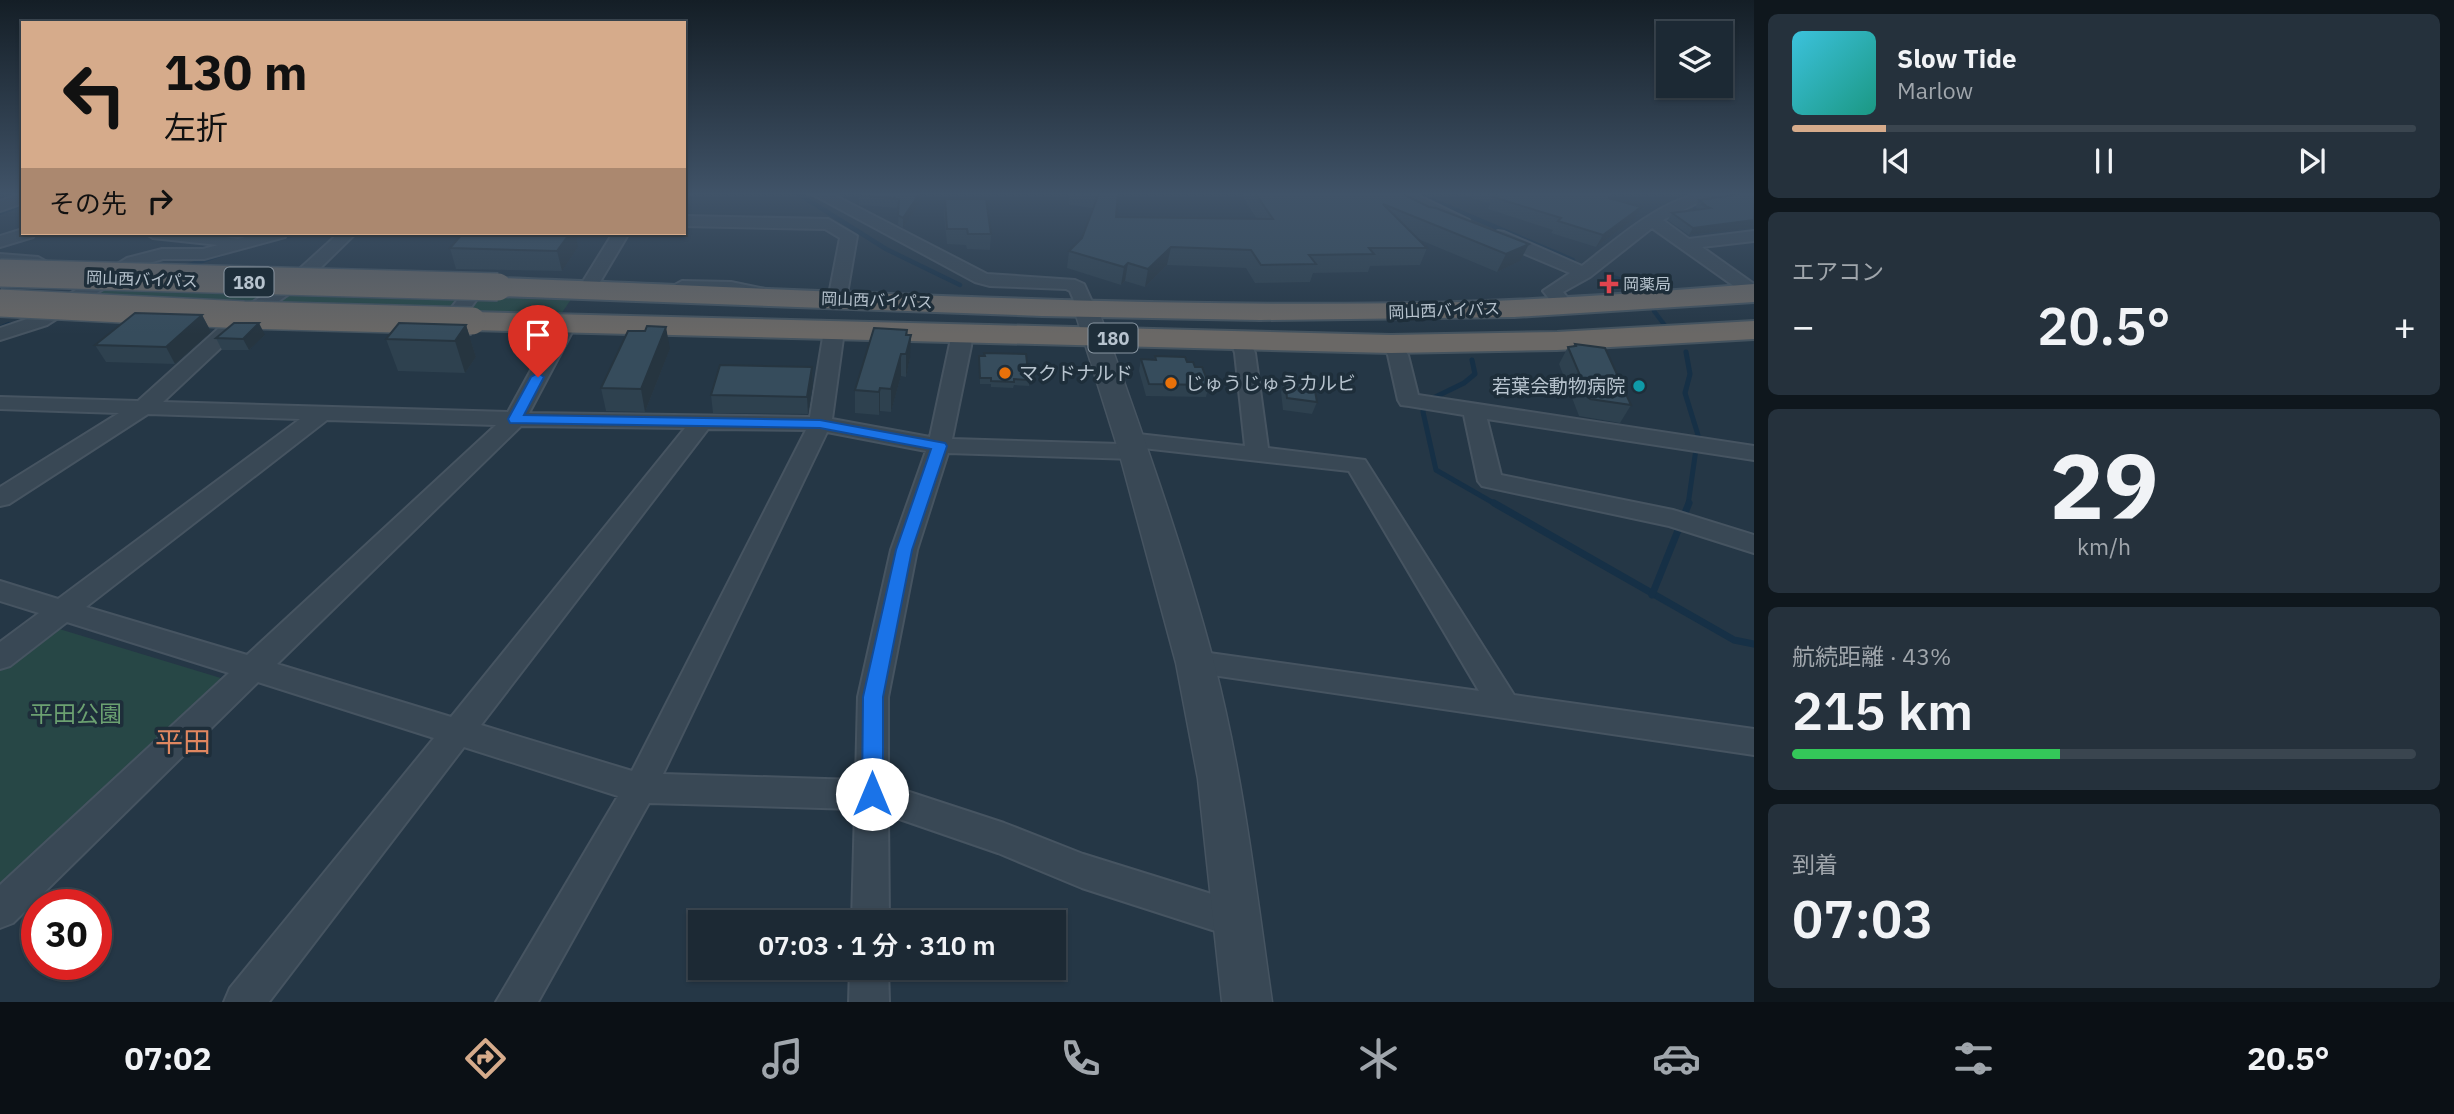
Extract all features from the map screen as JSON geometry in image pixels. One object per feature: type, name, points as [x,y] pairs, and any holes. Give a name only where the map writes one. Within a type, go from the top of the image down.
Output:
[{"type":"highway","name":"岡山西バイパス","points":[[0,272],[141,279],[489,284],[837,299],[1090,322],[1241,341],[1391,344],[1557,341],[1754,330]]},
{"type":"highway","name":"岡山西バイパス","points":[[4,312],[244,315],[459,325],[962,334],[1090,322],[1566,307],[1754,293]]},
{"type":"street","points":[[215,240],[245,243]]},
{"type":"street","points":[[0,334],[49,316],[133,262],[149,256],[193,256],[256,240]]},
{"type":"street","points":[[0,498],[143,408],[237,322],[301,277],[341,240]]},
{"type":"street","points":[[591,283],[617,240]]},
{"type":"street","points":[[837,299],[842,286],[848,240]]},
{"type":"street","points":[[907,240],[990,281],[1069,284],[1078,288],[1131,446],[1195,663],[1219,779],[1247,1002]]},
{"type":"street","points":[[1507,240],[1584,273]]},
{"type":"street","points":[[1566,307],[1552,291],[1584,273],[1627,240]]},
{"type":"street","points":[[1680,240],[1754,293]]},
{"type":"street","points":[[1686,244],[1722,240]]},
{"type":"street","points":[[0,259],[118,272],[489,284],[591,283],[731,287],[772,296]]},
{"type":"street","points":[[459,325],[489,284]]},
{"type":"street","points":[[4,312],[237,322],[459,325],[562,332],[719,334],[773,329]]},
{"type":"street","points":[[516,1002],[640,788],[820,424],[834,331]]},
{"type":"street","points":[[0,910],[515,419],[562,332]]},
{"type":"street","points":[[870,910],[873,697],[904,550],[939,446],[962,334]]},
{"type":"street","points":[[1241,341],[1245,353],[1257,454]]},
{"type":"street","points":[[1391,344],[1398,355],[1409,400],[1754,453]]},
{"type":"street","points":[[0,403],[515,419],[820,424],[939,446],[1131,446],[1257,454],[1357,465],[1504,706]]},
{"type":"street","points":[[1474,410],[1490,481],[1683,521],[1754,544]]},
{"type":"street","points":[[0,658],[323,412]]},
{"type":"street","points":[[244,1002],[701,423]]},
{"type":"street","points":[[0,591],[640,788],[872,794],[1004,839],[1082,870],[1237,920]]},
{"type":"street","points":[[1195,663],[1754,742]]},
{"type":"street","points":[[869,980],[869,1002]]},
{"type":"green space","points":[[111,285],[276,288],[246,309],[82,303]]},
{"type":"green space","points":[[294,291],[464,292],[447,314],[261,310]]},
{"type":"green space","points":[[481,293],[574,295],[559,317],[465,315]]},
{"type":"green space","name":"平田公園","points":[[56,628],[224,679],[0,890],[0,671]]},
{"type":"building","points":[[457,240],[565,240],[557,251],[450,248]]},
{"type":"building","points":[[1080,240],[1419,240],[1427,248],[1369,248],[1374,254],[1309,255],[1316,264],[1261,265],[1251,250],[1171,247],[1148,269],[1128,263],[1124,267],[1069,251]]},
{"type":"building","points":[[1471,240],[1518,240],[1529,244],[1506,254]]},
{"type":"building","points":[[135,313],[202,315],[166,347],[95,345]]},
{"type":"building","points":[[234,323],[259,323],[243,339],[216,338]]},
{"type":"building","points":[[399,323],[466,325],[455,341],[386,339]]},
{"type":"building","points":[[647,326],[666,327],[641,389],[601,388],[628,331],[645,331]]},
{"type":"building","points":[[874,328],[907,330],[906,335],[911,335],[906,354],[901,354],[891,389],[880,388],[879,392],[855,390]]},
{"type":"building","points":[[1575,344],[1605,348],[1631,405],[1590,399],[1568,347],[1576,346]]},
{"type":"building","points":[[984,353],[1026,354],[1029,380],[1014,379],[1014,382],[980,378],[979,356],[985,356]]},
{"type":"building","points":[[1155,356],[1185,357],[1187,362],[1193,362],[1195,367],[1202,367],[1209,385],[1149,384],[1141,359],[1156,360]]},
{"type":"building","points":[[720,365],[812,367],[807,397],[711,395]]},
{"type":"building","points":[[1285,381],[1314,385],[1317,402],[1287,398]]},
{"type":"waterway","points":[[871,240],[960,285]]},
{"type":"waterway","points":[[1526,240],[1573,260]]},
{"type":"waterway","points":[[187,266],[222,254]]},
{"type":"waterway","points":[[1605,274],[1630,283]]},
{"type":"waterway","points":[[1654,311],[1666,327]]},
{"type":"waterway","points":[[0,328],[9,324]]},
{"type":"waterway","points":[[1686,352],[1690,374],[1685,393],[1698,435],[1688,505]]},
{"type":"waterway","points":[[1472,360],[1475,374],[1464,383],[1425,402],[1423,412],[1436,470],[1497,505]]},
{"type":"waterway","points":[[1494,503],[1653,594]]},
{"type":"waterway","points":[[1653,594],[1689,503]]},
{"type":"waterway","points":[[1653,594],[1734,640],[1754,644]]},
{"type":"place","name":"岡薬局","points":[[1609,284]]},
{"type":"place","name":"マクドナルド","points":[[1005,373]]},
{"type":"place","name":"じゅうじゅうカルビ","points":[[1171,383]]},
{"type":"place","name":"若葉会動物病院","points":[[1639,386]]},
{"type":"district","name":"平田","points":[[183,741]]},
{"type":"route","points":[[538,377],[515,419],[820,424],[939,446],[904,550],[873,697],[872,794]]}]
